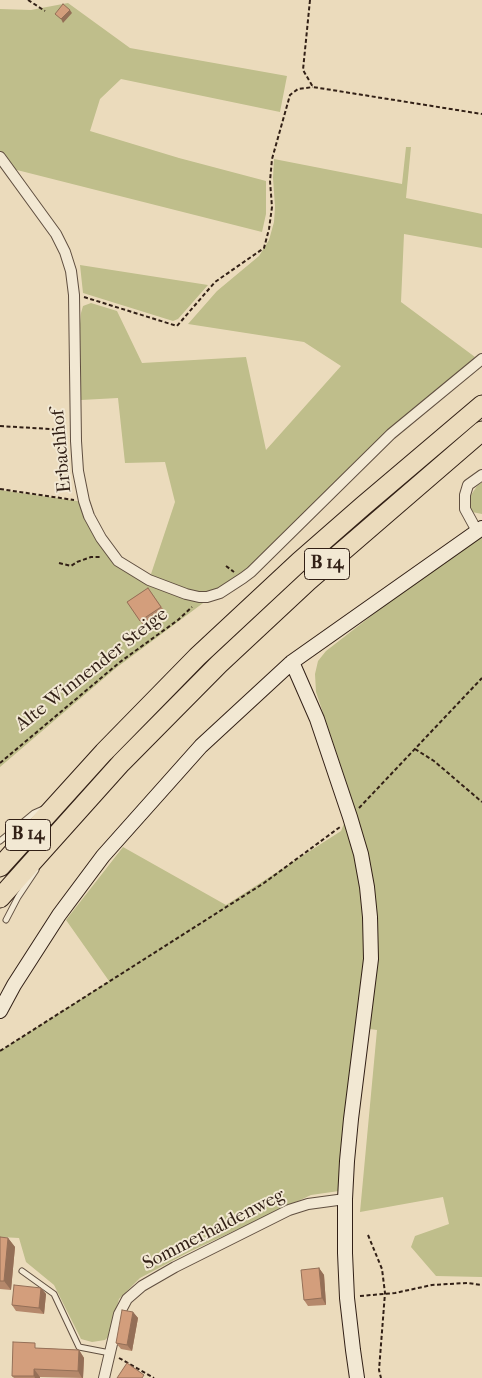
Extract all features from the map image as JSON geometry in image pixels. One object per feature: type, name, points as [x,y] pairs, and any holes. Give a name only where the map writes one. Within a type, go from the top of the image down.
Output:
[{"type":"highway","name":"B 14","points":[[0,867],[151,703],[234,623],[363,506],[482,405]]},
{"type":"highway","name":"B 14","points":[[0,898],[121,764],[219,664],[308,581],[482,431]]},
{"type":"street","name":"Erbachhof","points":[[0,157],[56,234],[66,252],[71,271],[74,295],[78,470],[89,516],[101,538],[118,561],[149,580],[199,597]]},
{"type":"street","points":[[199,597],[220,593],[251,572],[391,434],[482,358]]},
{"type":"street","points":[[0,1011],[14,985],[59,915],[103,856],[201,746],[292,662],[480,529],[465,509],[465,495],[468,484],[482,475]]},
{"type":"street","points":[[292,662],[317,719],[350,817],[361,854],[370,916],[371,960],[351,1119],[344,1199],[347,1298],[357,1378]]},
{"type":"street","name":"Sommerhaldenweg","points":[[104,1378],[119,1314],[127,1300],[142,1286],[175,1267],[289,1210],[308,1204],[344,1199]]},
{"type":"lane","points":[[0,841],[34,813],[57,803]]},
{"type":"lane","points":[[6,920],[18,897],[36,872],[44,848]]},
{"type":"lane","points":[[22,1272],[54,1294],[79,1347],[110,1353]]},
{"type":"path","points":[[28,0],[45,11]]},
{"type":"path","points":[[310,0],[303,70],[313,87]]},
{"type":"path","points":[[74,295],[177,326],[215,282],[264,248],[272,207],[270,181],[272,159],[290,95],[298,89],[313,87],[482,114]]},
{"type":"path","points":[[0,426],[76,430]]},
{"type":"path","points":[[0,489],[84,501]]},
{"type":"path","points":[[59,563],[71,566],[91,557],[114,556]]},
{"type":"path","name":"Alte Winnender Steige","points":[[0,763],[120,662],[178,620],[195,605],[199,597]]},
{"type":"path","points":[[0,1051],[264,883],[339,828],[482,678]]},
{"type":"path","points":[[415,749],[434,761],[482,802]]},
{"type":"path","points":[[368,1235],[382,1270],[385,1294],[379,1370],[381,1378]]},
{"type":"path","points":[[347,1298],[432,1286],[467,1283],[482,1285]]},
{"type":"path","points":[[110,1353],[154,1378]]},
{"type":"shaded area","points":[[68,3],[130,48],[287,76],[280,112],[121,79],[100,99],[90,131],[179,158],[266,181],[266,214],[262,232],[13,169],[0,151],[0,9],[31,10]]},
{"type":"shaded area","points":[[406,147],[411,147],[406,198],[482,214],[482,248],[404,234],[401,302],[475,357],[391,430],[250,568],[116,668],[0,767],[0,490],[84,502],[107,547],[149,580],[175,502],[165,462],[125,463],[118,398],[81,400],[80,324],[83,306],[91,303],[117,311],[142,363],[246,357],[266,450],[341,366],[304,342],[188,324],[217,291],[259,256],[269,240],[274,222],[275,207],[274,159],[402,184]]},
{"type":"shaded area","points":[[80,265],[208,285],[178,319],[173,321],[83,293]]},
{"type":"shaded area","points":[[482,482],[482,514],[472,512],[468,504],[471,495]]},
{"type":"shaded area","points":[[482,537],[482,1277],[436,1276],[411,1247],[415,1236],[449,1224],[443,1197],[360,1212],[377,1030],[355,1027],[339,1191],[311,1195],[189,1252],[140,1278],[119,1299],[108,1337],[105,1340],[92,1342],[81,1339],[54,1285],[26,1262],[19,1238],[0,1237],[0,1051],[109,981],[66,920],[123,847],[226,905],[341,831],[353,802],[316,692],[315,674],[318,661],[326,651],[384,606]]},
{"type":"building","points":[[63,4],[70,10],[61,19],[55,14]]},
{"type":"building","points":[[148,588],[161,607],[140,621],[127,602]]},
{"type":"building","points":[[0,1237],[8,1238],[4,1281],[0,1281]]},
{"type":"building","points":[[319,1268],[322,1298],[304,1300],[301,1270]]},
{"type":"building","points":[[14,1285],[41,1288],[39,1308],[12,1305]]},
{"type":"building","points":[[122,1310],[133,1312],[127,1345],[116,1343]]},
{"type":"building","points":[[13,1342],[35,1343],[35,1348],[79,1350],[78,1371],[34,1369],[34,1376],[12,1376]]},
{"type":"building","points":[[127,1363],[144,1375],[142,1378],[117,1378]]}]
